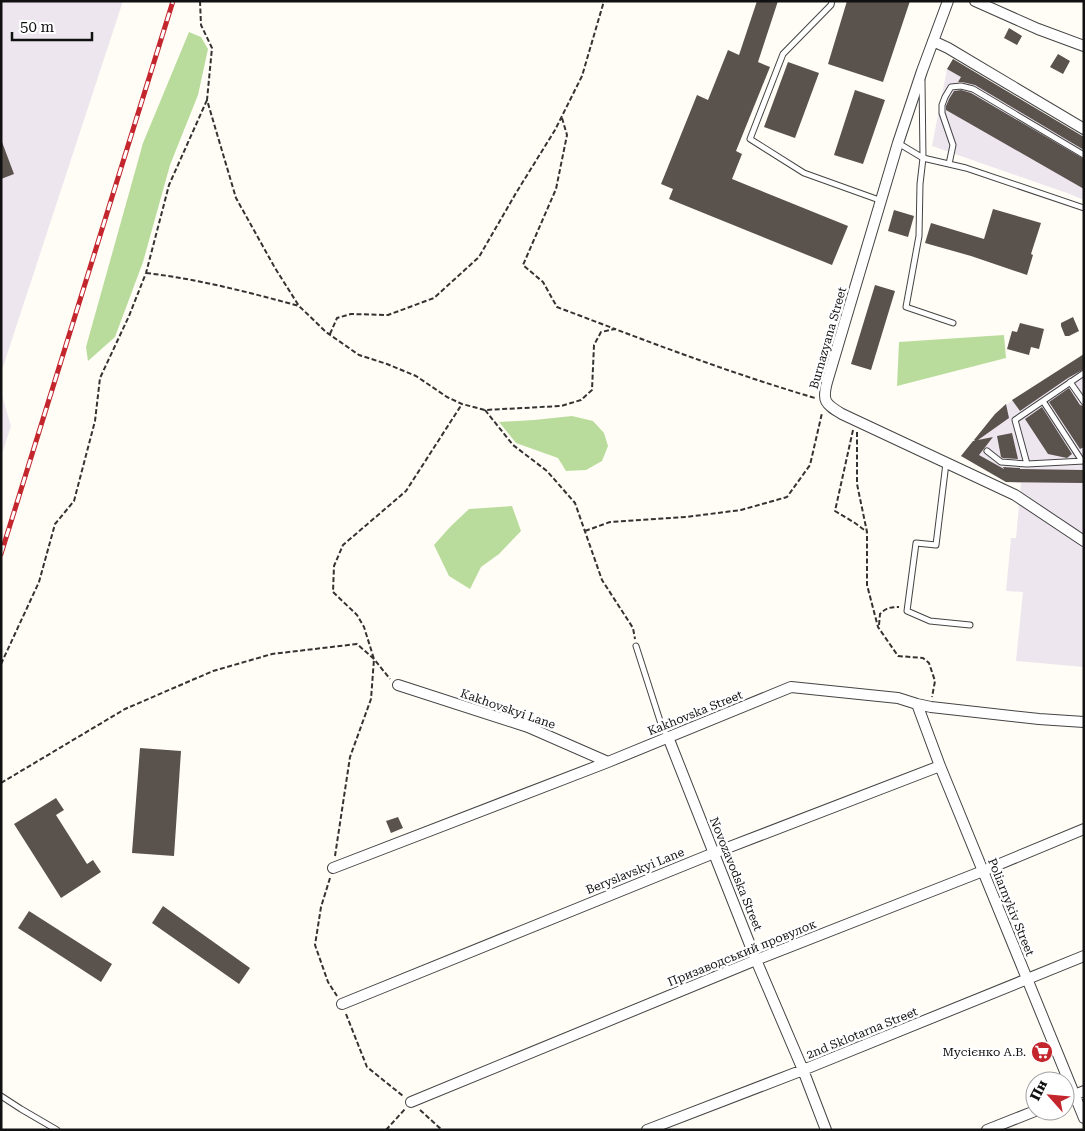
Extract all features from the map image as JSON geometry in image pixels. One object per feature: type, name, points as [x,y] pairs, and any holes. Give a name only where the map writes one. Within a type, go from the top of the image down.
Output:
[{"type":"street","name":"Burnazyana Street","points":[[948,1],[898,143],[827,382],[824,398],[832,409],[1015,495],[1084,541]]},
{"type":"street","points":[[976,1],[1038,29],[1084,46]]},
{"type":"street","points":[[933,41],[948,48],[1084,129]]},
{"type":"street","name":"Kakhovskyi Lane","points":[[398,685],[528,727],[608,762]]},
{"type":"street","name":"Kakhovska Street","points":[[333,868],[608,762],[791,687],[898,698],[931,707],[1084,722]]},
{"type":"street","name":"Poliarnykiv Street","points":[[917,704],[940,766],[1064,1071]]},
{"type":"street","name":"Novozavodska Street","points":[[668,738],[756,960],[804,1070],[826,1130]]},
{"type":"street","name":"Beryslavskyi Lane","points":[[342,1004],[714,853],[940,766]]},
{"type":"street","name":"Призаводський провулок","points":[[411,1102],[756,960],[983,871],[1084,829]]},
{"type":"street","name":"2nd Sklotarna Street","points":[[647,1130],[804,1070],[1084,956]]},
{"type":"street","name":"Poliarnykiv Street","points":[[1075,1097],[1084,1118]]},
{"type":"street","points":[[988,1130],[1025,1115]]},
{"type":"lane","points":[[832,1],[831,5],[783,54],[750,139],[804,174],[882,201]]},
{"type":"lane","points":[[922,71],[923,158],[920,184],[919,236],[906,307],[953,323]]},
{"type":"lane","points":[[949,164],[952,145],[942,113],[942,105],[952,87],[961,86],[973,90],[1084,155]]},
{"type":"lane","points":[[898,143],[923,158],[966,168],[1084,208]]},
{"type":"lane","points":[[1027,464],[1015,420],[1084,373]]},
{"type":"lane","points":[[1070,382],[1084,402]]},
{"type":"lane","points":[[1043,400],[1083,461]]},
{"type":"lane","points":[[987,451],[1001,462],[1027,464],[1083,461]]},
{"type":"lane","points":[[946,462],[936,545],[916,543],[907,611],[930,621],[970,625]]},
{"type":"lane","points":[[636,646],[662,727],[668,738]]},
{"type":"lane","points":[[1,1096],[57,1130]]},
{"type":"path","points":[[1,664],[39,582],[55,524],[74,501],[94,422],[100,378],[146,274],[169,185],[207,100],[212,48],[201,25],[200,1]]},
{"type":"path","points":[[330,334],[337,318],[351,314],[388,315],[434,298],[479,257],[562,117],[582,76],[604,1]]},
{"type":"path","points":[[207,100],[236,198],[276,268],[299,306],[330,334],[359,355],[416,376],[447,397],[462,404],[485,410],[561,406],[581,400],[592,390],[594,345],[601,332],[615,329]]},
{"type":"path","points":[[562,117],[567,135],[556,189],[524,265],[543,282],[558,308],[712,365],[825,401],[810,465],[787,496],[741,510],[686,517],[610,522],[585,532]]},
{"type":"path","points":[[146,274],[173,276],[247,291],[299,306]]},
{"type":"path","points":[[442,1130],[411,1102],[367,1067],[342,1004],[328,982],[315,945],[321,907],[333,868],[350,757],[370,700],[374,659],[364,627],[358,616],[334,592],[334,566],[343,546],[406,491],[462,404]]},
{"type":"path","points":[[485,410],[513,445],[547,471],[575,503],[602,580],[633,628],[636,646]]},
{"type":"path","points":[[856,420],[856,484],[867,532],[867,585],[878,627],[898,656],[923,658],[929,663],[935,681],[931,707]]},
{"type":"path","points":[[856,420],[834,511],[867,532]]},
{"type":"path","points":[[878,627],[880,614],[885,609],[908,607]]},
{"type":"path","points":[[1,783],[124,709],[213,671],[272,654],[357,644],[398,685]]},
{"type":"path","points":[[386,1130],[411,1102]]},
{"type":"shaded area","points":[[1,1],[123,1],[1,373]]},
{"type":"shaded area","points":[[953,59],[1084,139],[1084,200],[932,146],[947,69]]},
{"type":"shaded area","points":[[1084,354],[1084,667],[1016,661],[1023,592],[1006,591],[1011,538],[1016,538],[1021,483],[1006,482],[961,456],[995,414],[1007,404]]},
{"type":"shaded area","points":[[1,392],[11,426],[1,457]]},
{"type":"green space","points":[[189,32],[201,37],[208,49],[198,95],[170,165],[143,262],[115,337],[88,361],[86,347],[143,143]]},
{"type":"green space","points":[[1004,335],[1006,358],[897,386],[899,342]]},
{"type":"green space","points":[[572,416],[593,421],[604,433],[608,446],[602,461],[586,470],[566,471],[558,458],[516,443],[499,422],[534,420]]},
{"type":"green space","points":[[512,506],[521,531],[499,554],[481,567],[470,589],[449,576],[434,545],[450,527],[469,509]]},
{"type":"building","points":[[757,1],[778,1],[758,62],[770,67],[736,151],[742,154],[732,179],[848,226],[832,265],[669,199],[673,189],[661,184],[697,95],[708,100],[728,50],[739,55]]},
{"type":"building","points":[[847,1],[910,1],[883,82],[828,64]]},
{"type":"building","points":[[1009,28],[1022,36],[1017,45],[1004,38]]},
{"type":"building","points":[[1058,54],[1070,61],[1063,74],[1050,67]]},
{"type":"building","points":[[953,59],[1084,137],[1084,150],[975,85],[958,82],[961,77],[947,69]]},
{"type":"building","points":[[788,62],[819,73],[795,138],[764,127]]},
{"type":"building","points":[[855,90],[885,100],[863,164],[834,155]]},
{"type":"building","points":[[961,90],[971,93],[1084,159],[1084,189],[946,110],[946,106],[954,91]]},
{"type":"building","points":[[1,142],[14,174],[1,179]]},
{"type":"building","points":[[993,209],[1041,223],[1031,254],[1033,255],[1027,275],[925,243],[931,223],[984,239]]},
{"type":"building","points":[[894,210],[914,216],[908,237],[888,231]]},
{"type":"building","points":[[875,285],[895,291],[871,370],[851,364]]},
{"type":"building","points":[[1073,317],[1079,331],[1065,336],[1061,323]]},
{"type":"building","points":[[1020,323],[1044,329],[1039,349],[1031,347],[1029,355],[1007,349],[1012,331],[1017,332]]},
{"type":"building","points":[[1084,354],[1084,369],[1020,411],[1012,400]]},
{"type":"building","points":[[1069,388],[1080,405],[1084,406],[1084,447],[1080,449],[1049,402]]},
{"type":"building","points":[[1006,404],[1009,418],[978,440],[993,437],[979,455],[1004,469],[1003,467],[1084,470],[1084,483],[1006,482],[961,456],[995,414]]},
{"type":"building","points":[[1042,407],[1072,454],[1067,458],[1048,454],[1025,419]]},
{"type":"building","points":[[1012,433],[1018,459],[1001,457],[997,436]]},
{"type":"building","points":[[140,748],[181,751],[174,856],[132,853]]},
{"type":"building","points":[[56,798],[64,810],[56,815],[87,864],[93,860],[101,872],[61,898],[14,824]]},
{"type":"building","points":[[398,817],[403,828],[391,833],[386,821]]},
{"type":"building","points":[[163,906],[250,968],[239,984],[152,923]]},
{"type":"building","points":[[29,911],[112,964],[101,982],[18,928]]},
{"type":"railway","points":[[1,554],[173,1]]},
{"type":"place","name":"Мусієнко А.В.","points":[[1042,1052]]}]
